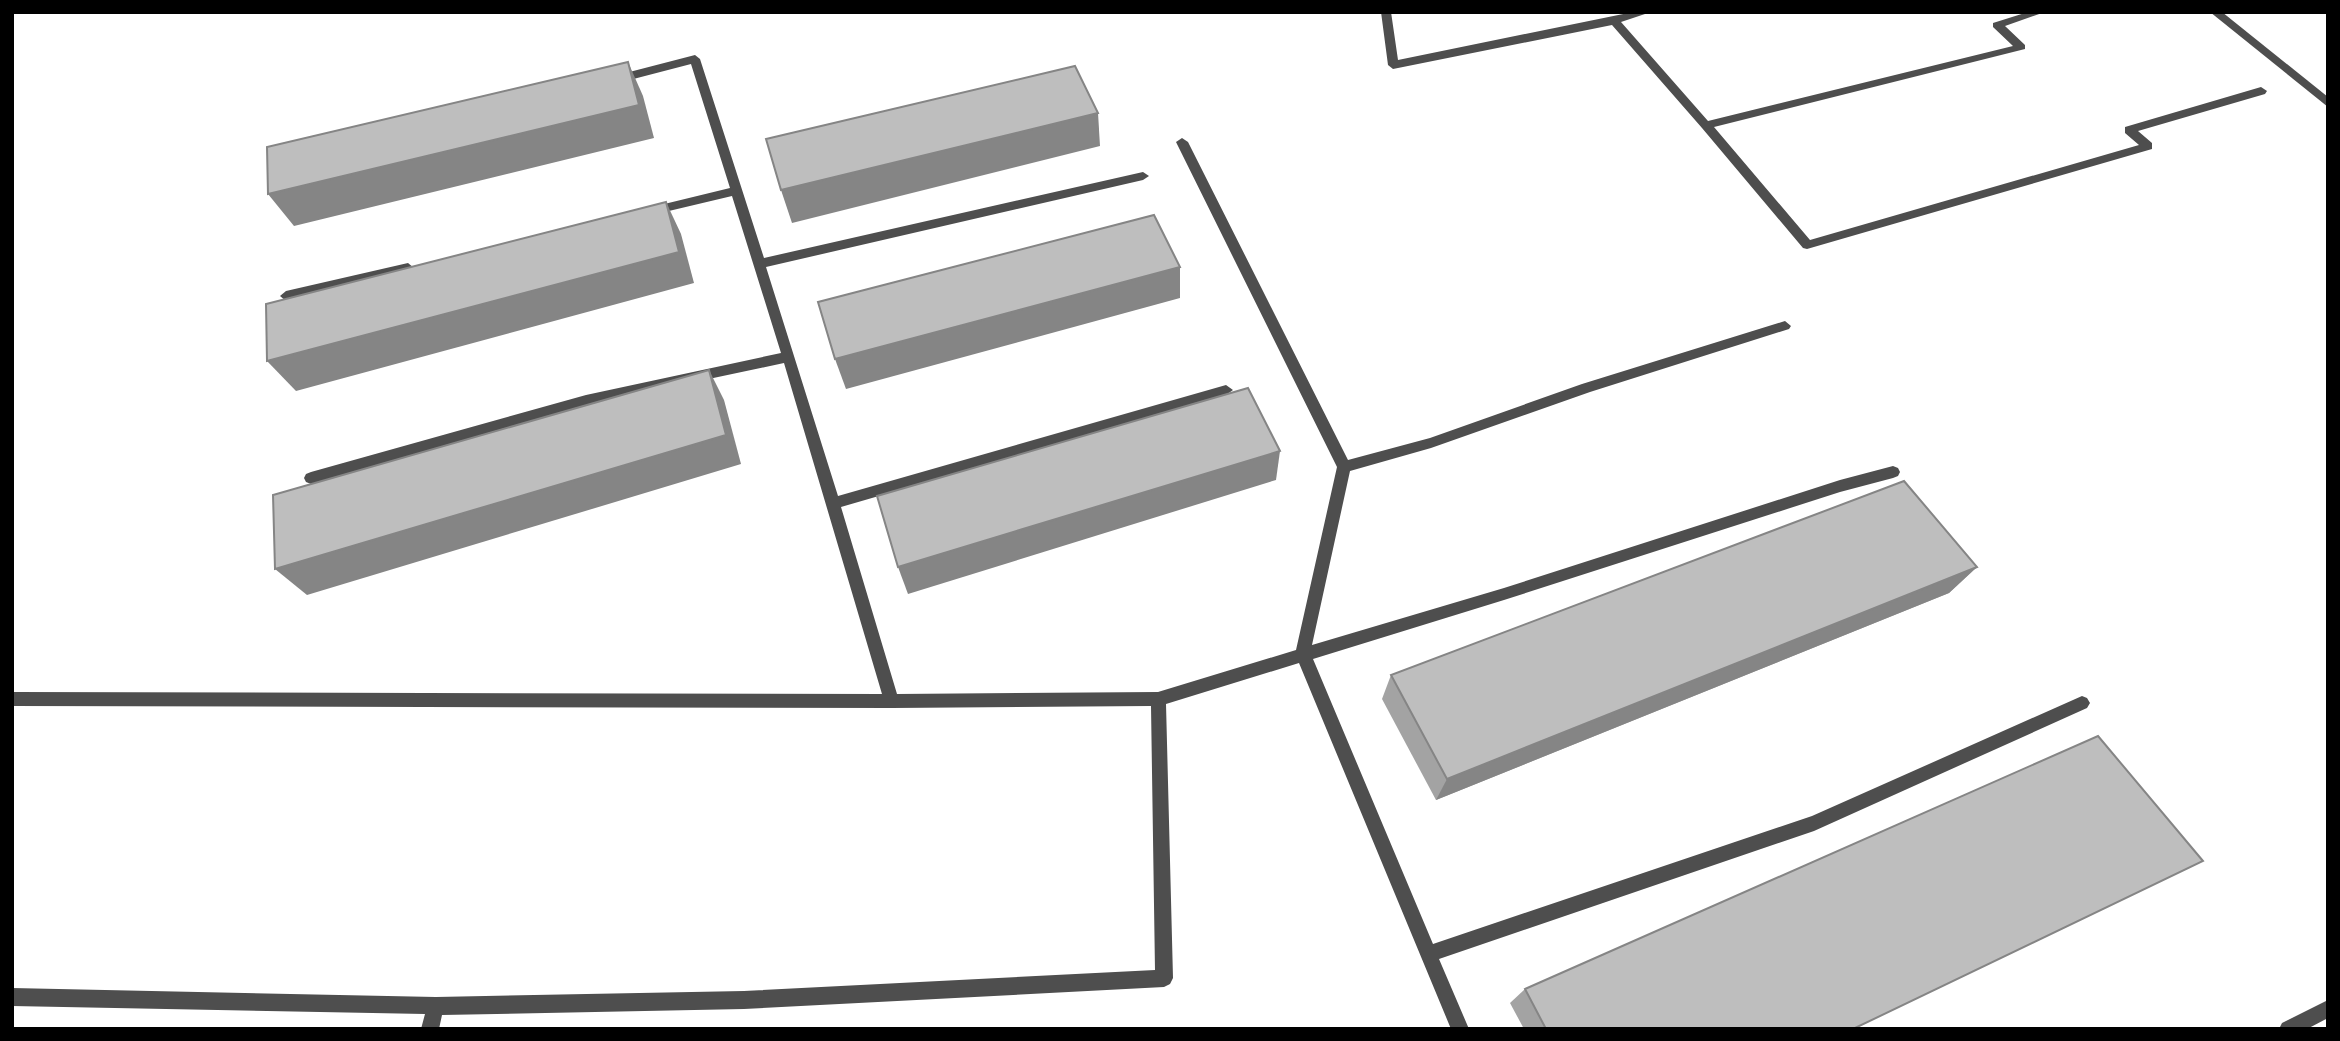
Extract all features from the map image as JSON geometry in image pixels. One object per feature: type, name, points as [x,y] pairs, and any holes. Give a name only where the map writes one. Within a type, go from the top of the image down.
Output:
[{"type":"street","points":[[1385,12],[1394,65],[1614,21],[1646,12]]},
{"type":"street","points":[[1706,125],[2021,47],[1997,25],[2040,12]]},
{"type":"street","points":[[2215,12],[2328,103]]},
{"type":"street","points":[[1614,21],[1808,245],[2148,146],[2129,130],[2261,91]]},
{"type":"street","points":[[606,82],[695,59],[786,357],[835,503],[892,701]]},
{"type":"street","points":[[1181,142],[1344,467],[1303,654],[1460,1029]]},
{"type":"street","points":[[759,264],[1143,176]]},
{"type":"street","points":[[642,214],[736,191]]},
{"type":"street","points":[[286,296],[418,266]]},
{"type":"street","points":[[1344,467],[1431,443],[1587,388],[1785,326]]},
{"type":"street","points":[[311,478],[586,400],[786,357]]},
{"type":"street","points":[[835,503],[1227,390]]},
{"type":"street","points":[[12,699],[1158,699],[1504,594],[1827,490],[1893,472]]},
{"type":"street","points":[[12,997],[436,1006],[744,1000],[1164,978],[1158,699]]},
{"type":"street","points":[[1428,954],[1814,823],[2082,703]]},
{"type":"street","points":[[430,1029],[436,1006]]},
{"type":"street","points":[[2288,1029],[2328,1009]]},
{"type":"building","points":[[628,62],[639,105],[268,194],[267,147]]},
{"type":"building","points":[[1075,66],[1098,113],[781,190],[766,139]]},
{"type":"building","points":[[666,202],[679,252],[267,361],[266,304]]},
{"type":"building","points":[[1154,215],[1180,267],[835,359],[818,302]]},
{"type":"building","points":[[709,370],[726,435],[275,569],[273,495]]},
{"type":"building","points":[[1248,388],[1280,451],[898,567],[877,496]]},
{"type":"building","points":[[1904,481],[1977,567],[1447,779],[1391,675]]},
{"type":"building","points":[[2098,736],[2203,861],[1853,1029],[1546,1029],[1525,989]]}]
